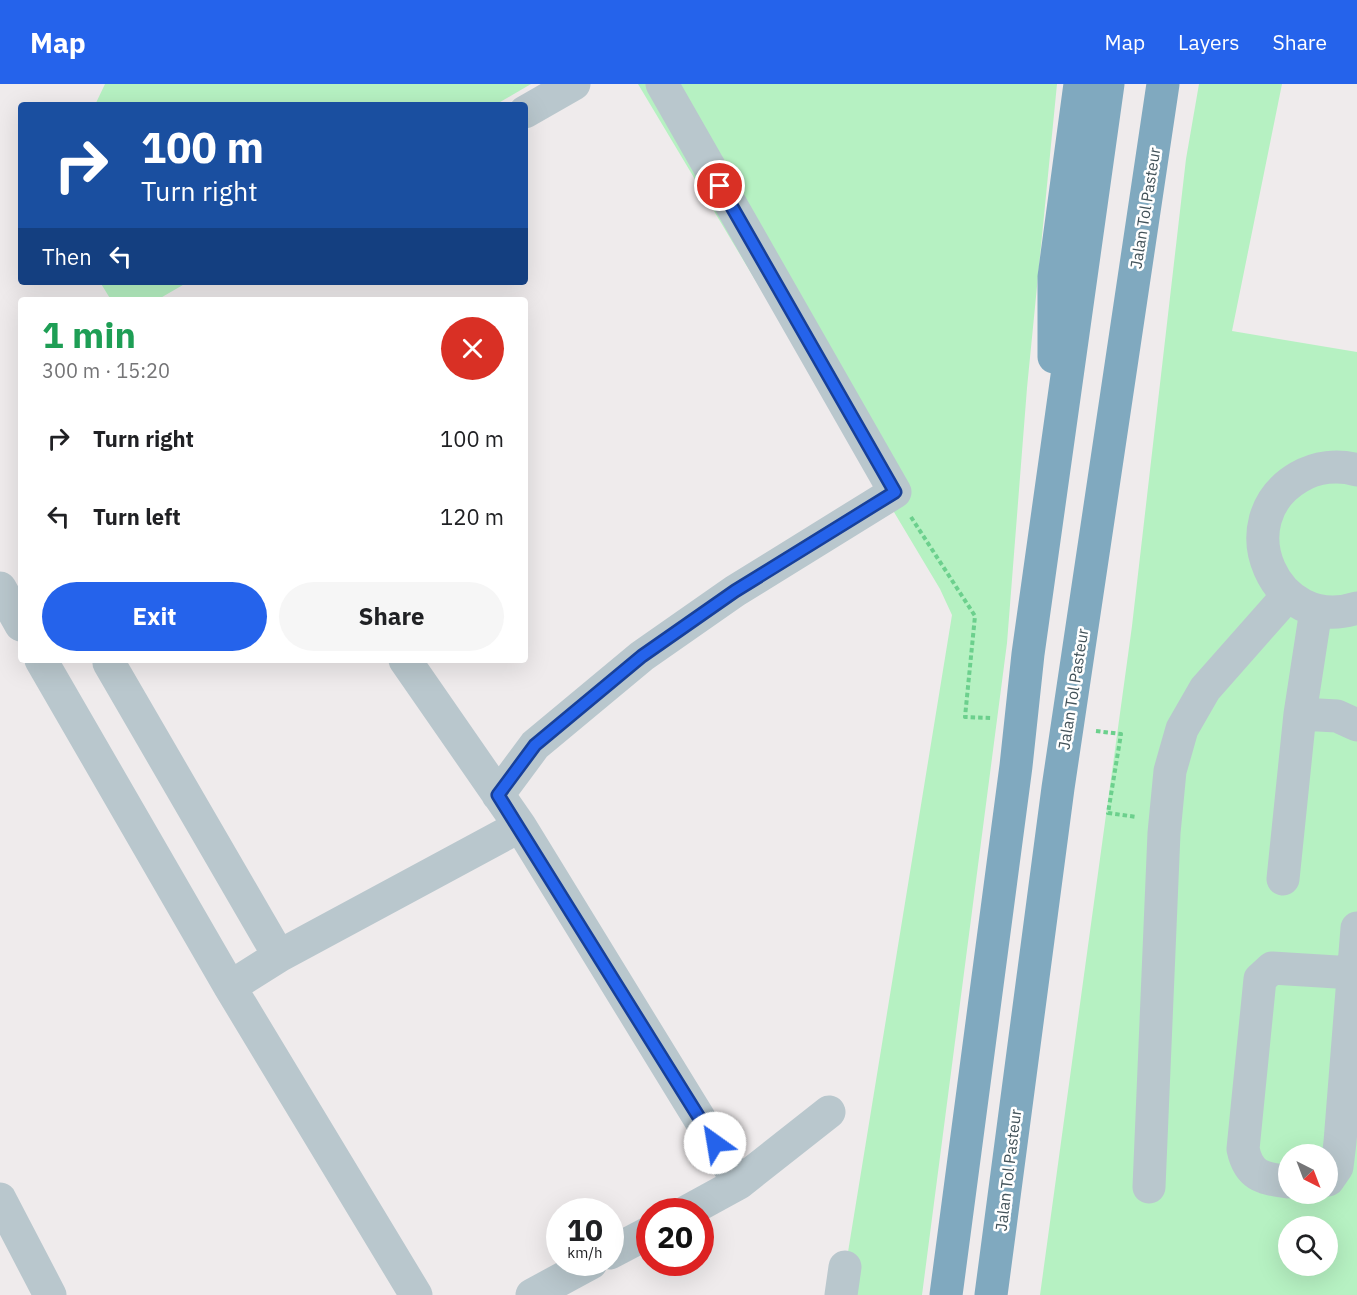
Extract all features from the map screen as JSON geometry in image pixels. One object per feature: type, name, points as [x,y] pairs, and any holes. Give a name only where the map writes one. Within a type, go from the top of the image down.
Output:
[{"type":"highway","points":[[1055,473],[1054,276],[1080,84]]},
{"type":"highway","points":[[946,1295],[1016,766],[1028,654],[1108,84]]},
{"type":"highway","name":"Jalan Tol Pasteur","points":[[991,1295],[1059,777],[1163,84]]},
{"type":"lane","points":[[528,110],[574,84]]},
{"type":"lane","points":[[498,795],[535,745],[642,656],[735,591],[895,492],[662,84]]},
{"type":"lane","points":[[1357,470],[1337,467],[1305,473],[1280,492],[1271,506],[1262,537],[1264,554],[1273,576],[1288,595],[1316,610],[1333,612],[1357,608]]},
{"type":"lane","points":[[0,588],[18,620]]},
{"type":"lane","points":[[1149,1187],[1170,771],[1182,729],[1205,689],[1288,595]]},
{"type":"lane","points":[[1283,879],[1300,714],[1316,610]]},
{"type":"lane","points":[[43,663],[230,987],[416,1295]]},
{"type":"lane","points":[[109,663],[279,956]]},
{"type":"lane","points":[[407,663],[519,826],[740,1183]]},
{"type":"lane","points":[[1300,714],[1337,716],[1357,725]]},
{"type":"lane","points":[[230,987],[279,956],[519,826]]},
{"type":"lane","points":[[1338,1155],[1357,928]]},
{"type":"lane","points":[[1278,1179],[1255,1173],[1246,1164],[1243,1149],[1260,979],[1272,968],[1353,973]]},
{"type":"lane","points":[[712,1198],[740,1183],[829,1112]]},
{"type":"lane","points":[[0,1199],[50,1295]]},
{"type":"lane","points":[[532,1295],[567,1276]]},
{"type":"path","points":[[895,492],[975,616],[964,717],[990,718]]},
{"type":"path","points":[[1120,736],[1108,813],[1166,821]]},
{"type":"green space","points":[[105,84],[531,84],[500,102],[96,102]]},
{"type":"green space","points":[[638,84],[1057,84],[1027,388],[1007,643],[922,1295],[841,1295],[952,615],[940,589]]},
{"type":"green space","points":[[1199,84],[1282,84],[1232,331],[1357,352],[1357,1295],[1040,1295],[1132,626],[1186,159]]},
{"type":"green space","points":[[102,285],[183,285],[162,297],[109,297]]},
{"type":"route","points":[[715,1143],[498,795],[535,745],[642,656],[735,591],[895,492],[720,186]]}]
